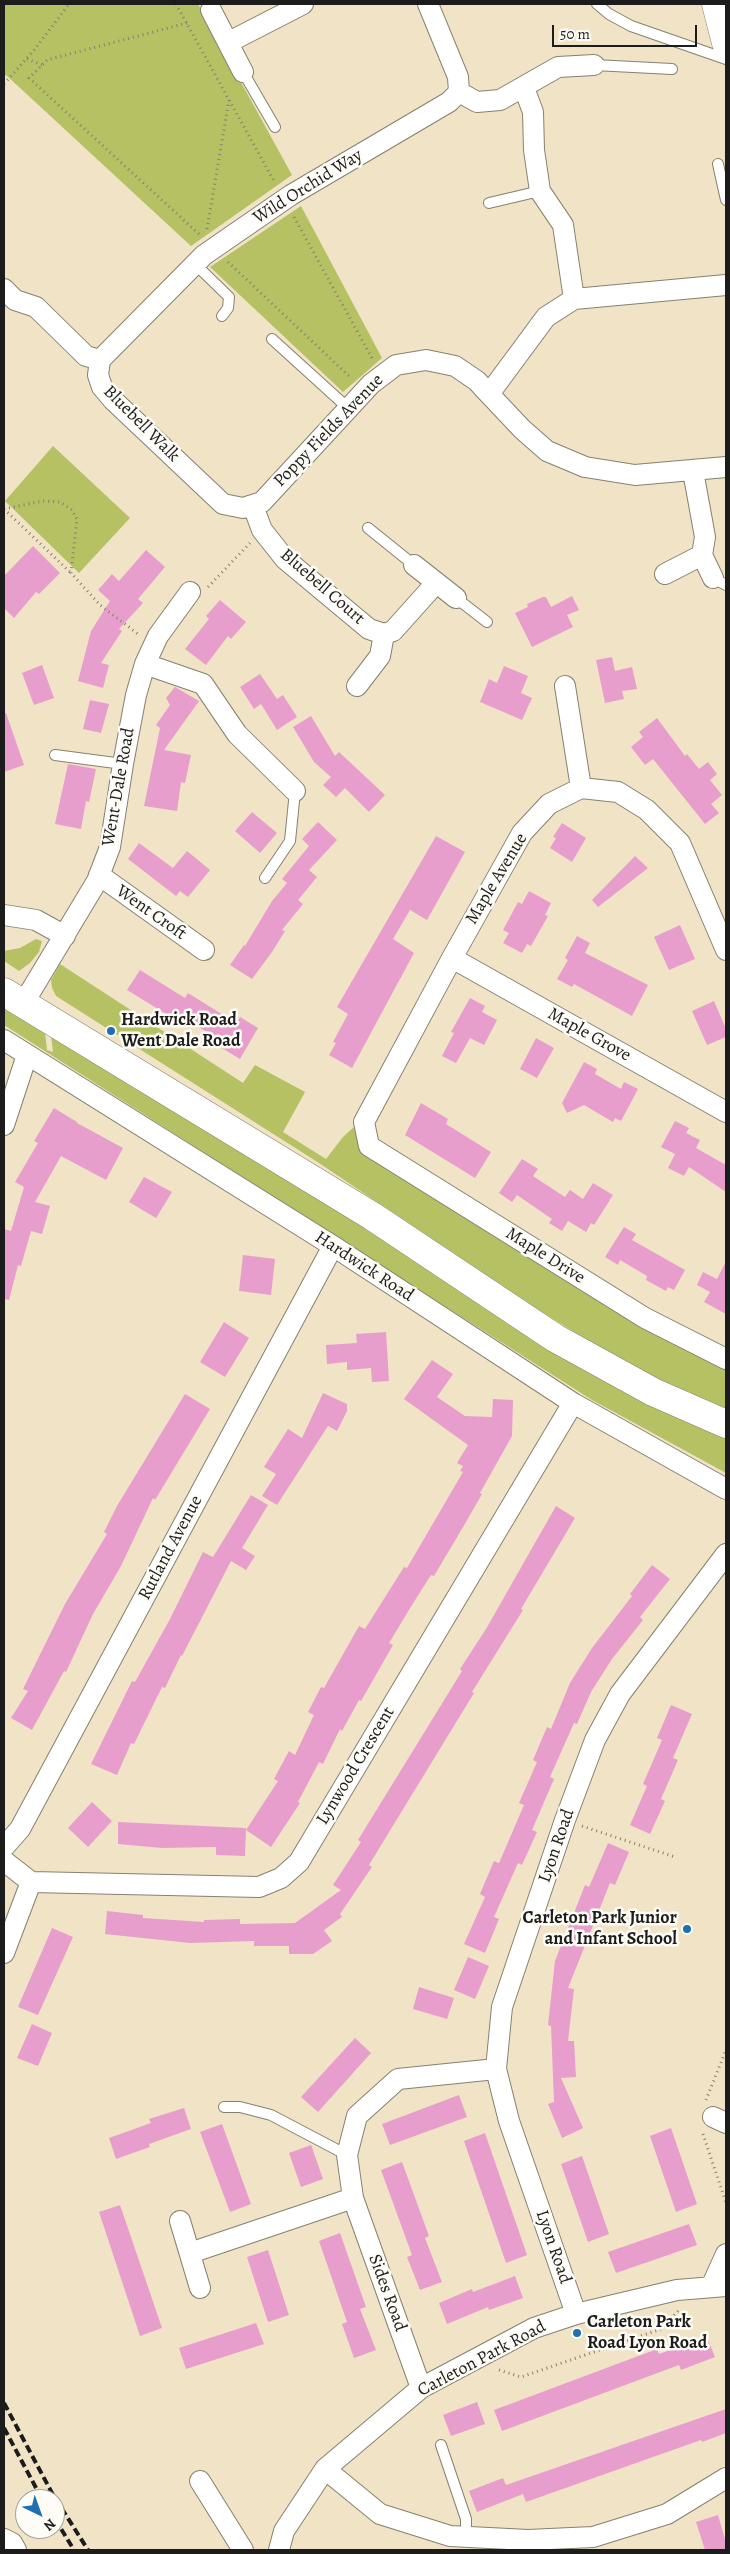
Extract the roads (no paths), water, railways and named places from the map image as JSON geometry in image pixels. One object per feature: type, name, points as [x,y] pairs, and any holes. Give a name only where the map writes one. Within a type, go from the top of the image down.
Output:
[{"type":"main road","points":[[716,4],[726,43]]},
{"type":"main road","points":[[13,998],[372,1216],[555,1338],[653,1392],[726,1424]]},
{"type":"street","points":[[229,42],[303,4]]},
{"type":"street","points":[[428,4],[458,77],[459,92],[477,102],[500,100],[558,67],[594,65]]},
{"type":"street","points":[[209,7],[243,72]]},
{"type":"street","points":[[524,88],[533,112],[534,150],[540,192],[563,225],[574,299]]},
{"type":"street","name":"Wild Orchid Way","points":[[100,360],[195,264],[209,244],[449,102],[459,92]]},
{"type":"street","points":[[489,394],[546,317],[574,299],[726,285]]},
{"type":"street","name":"Bluebell Walk","points":[[4,289],[16,300],[36,307],[86,356],[100,360],[98,375],[102,387],[222,504],[243,508],[253,506]]},
{"type":"street","name":"Poppy Fields Avenue","points":[[253,506],[262,502],[364,390],[396,365],[426,360],[455,366],[477,381],[522,429],[547,451],[585,467],[635,475],[726,467]]},
{"type":"street","points":[[693,471],[705,536],[702,555],[719,581]]},
{"type":"street","name":"Bluebell Court","points":[[253,506],[262,530],[285,559],[369,629],[384,634],[393,630],[436,583]]},
{"type":"street","points":[[665,574],[702,555]]},
{"type":"street","points":[[414,566],[456,598]]},
{"type":"street","name":"Went-Dale Road","points":[[13,998],[65,936],[99,875],[110,847],[136,695],[149,655],[190,592]]},
{"type":"street","name":"Bluebell Court","points":[[357,686],[380,656],[384,634]]},
{"type":"street","points":[[149,655],[203,684],[236,734],[295,790]]},
{"type":"street","points":[[565,686],[580,788],[618,792],[647,810],[680,843],[726,950]]},
{"type":"street","name":"Maple Avenue","points":[[368,1146],[364,1122],[452,958],[522,834],[548,804],[580,788]]},
{"type":"street","name":"Went Croft","points":[[99,875],[204,950]]},
{"type":"street","points":[[4,915],[36,920],[65,936]]},
{"type":"street","name":"Maple Grove","points":[[452,958],[726,1112]]},
{"type":"street","name":"Hardwick Road","points":[[4,1040],[333,1246],[573,1403],[726,1489]]},
{"type":"street","points":[[4,1124],[27,1055]]},
{"type":"street","name":"Maple Drive","points":[[368,1146],[645,1318],[726,1359]]},
{"type":"street","name":"Rutland Avenue","points":[[4,1847],[20,1829],[333,1246]]},
{"type":"street","name":"Lynwood Crescent","points":[[31,1882],[259,1887],[281,1878],[299,1862],[573,1403]]},
{"type":"street","name":"Lyon Road","points":[[576,2314],[509,2121],[496,2069],[502,2007],[565,1820],[595,1740],[620,1694],[719,1577],[726,1554]]},
{"type":"street","points":[[4,1861],[31,1882],[4,1953]]},
{"type":"street","name":"Sides Road","points":[[421,2388],[353,2198],[347,2155],[357,2116],[398,2079],[496,2069]]},
{"type":"street","points":[[190,2252],[353,2198]]},
{"type":"street","points":[[180,2221],[200,2288]]},
{"type":"street","points":[[719,2286],[726,2254]]},
{"type":"street","name":"Carleton Park Road","points":[[279,2550],[284,2531],[324,2469],[421,2388],[534,2328],[576,2314],[677,2290],[719,2286]]},
{"type":"street","points":[[324,2469],[380,2514],[450,2536],[528,2540],[593,2537],[668,2514],[726,2478]]},
{"type":"street","points":[[200,2481],[243,2550]]},
{"type":"street","points":[[4,2539],[12,2543],[16,2550]]},
{"type":"lane","points":[[597,4],[609,14],[631,26],[726,59]]},
{"type":"lane","points":[[594,65],[672,69]]},
{"type":"lane","points":[[243,72],[275,128]]},
{"type":"lane","points":[[718,164],[726,200]]},
{"type":"lane","points":[[489,203],[540,192]]},
{"type":"lane","points":[[195,264],[230,297],[228,308],[222,316]]},
{"type":"lane","points":[[272,339],[348,408]]},
{"type":"lane","points":[[368,528],[414,566]]},
{"type":"lane","points":[[456,598],[487,622]]},
{"type":"lane","points":[[55,755],[123,764]]},
{"type":"lane","points":[[265,878],[290,841],[295,790]]},
{"type":"lane","points":[[224,2108],[240,2107],[271,2115],[347,2155]]},
{"type":"lane","points":[[441,2445],[466,2519],[466,2537]]},
{"type":"railway","points":[[4,2403],[52,2493],[88,2550]]},
{"type":"railway","points":[[4,2428],[37,2489]]},
{"type":"railway","points":[[65,2535],[74,2550]]},
{"type":"place","name":"Hardwick Road Went Dale Road","points":[[111,1031]]},
{"type":"place","name":"Carleton Park Junior and Infant School","points":[[687,1929]]},
{"type":"place","name":"Carleton Park Road Lyon Road","points":[[577,2333]]}]
